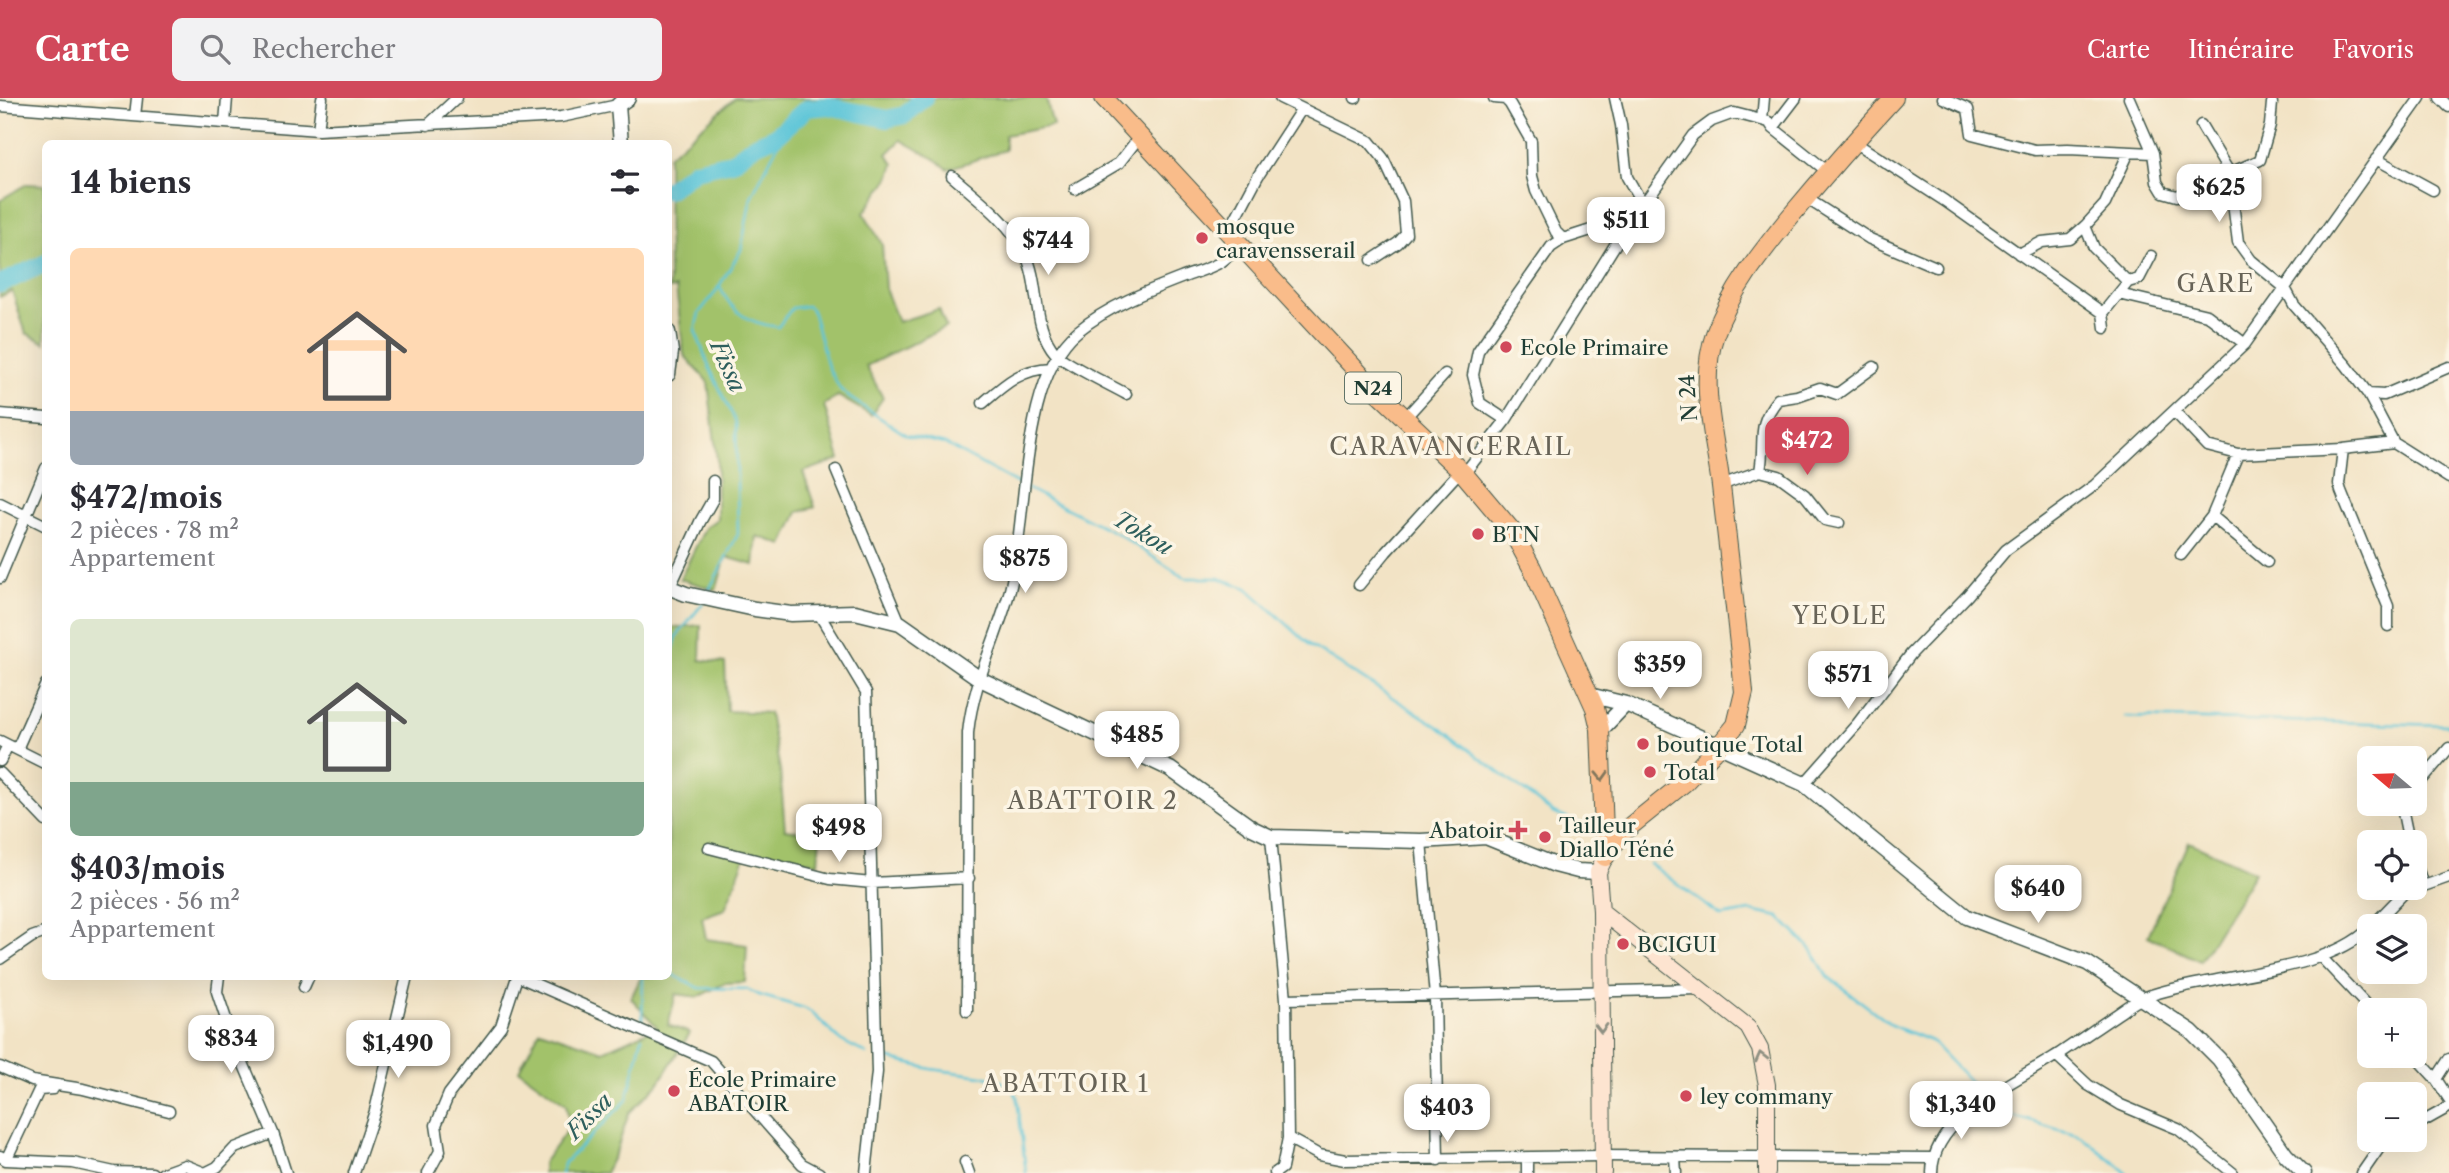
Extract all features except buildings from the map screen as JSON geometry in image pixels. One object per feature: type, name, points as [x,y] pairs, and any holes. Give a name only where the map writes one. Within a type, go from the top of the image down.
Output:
[{"type":"main road","name":"N24","points":[[1104,98],[1370,385],[1462,473],[1512,531],[1532,568],[1592,702],[1600,731],[1602,864]]},
{"type":"main road","name":"N 24","points":[[1602,864],[1623,832],[1684,783],[1718,747],[1736,725],[1744,692],[1721,485],[1708,399],[1708,367],[1715,335],[1748,270],[1828,172],[1894,98]]},
{"type":"main road","points":[[1602,864],[1603,1165]]},
{"type":"main road","points":[[1601,911],[1748,1027],[1760,1049],[1767,1085],[1767,1165]]},
{"type":"street","points":[[135,116],[137,98]]},
{"type":"street","points":[[225,123],[227,98]]},
{"type":"street","points":[[318,130],[322,98]]},
{"type":"street","points":[[428,125],[457,98]]},
{"type":"street","points":[[1280,98],[1368,141],[1383,158],[1404,201],[1406,234],[1398,243],[1372,260]]},
{"type":"street","points":[[1501,98],[1510,104],[1531,141],[1532,176],[1536,191],[1556,232],[1563,239]]},
{"type":"street","points":[[1615,98],[1627,177],[1643,205]]},
{"type":"street","points":[[1762,120],[1764,98]]},
{"type":"street","points":[[1773,128],[1796,98]]},
{"type":"street","points":[[1943,98],[1968,109],[1972,134],[2035,150],[2153,153]]},
{"type":"street","points":[[2129,98],[2153,153],[2157,182],[2163,192],[2176,196],[2260,160],[2270,125],[2272,103]]},
{"type":"street","points":[[1804,784],[1858,723],[1911,654],[1968,596],[2006,550],[2095,485],[2245,344],[2420,98]]},
{"type":"street","points":[[2440,98],[2449,107]]},
{"type":"street","points":[[0,106],[52,104],[135,116],[318,130],[561,117],[623,101],[621,140]]},
{"type":"street","points":[[967,1011],[968,733],[971,705],[1010,590],[1024,500],[1026,458],[1044,386],[1057,355],[1076,332],[1124,301],[1221,262],[1235,238],[1258,176],[1301,110]]},
{"type":"street","points":[[1359,585],[1386,552],[1462,473],[1506,420],[1620,237],[1693,135],[1712,121],[1734,113],[1762,120],[1769,122],[1828,172]]},
{"type":"street","points":[[2201,125],[2229,172],[2238,242],[2251,260],[2285,288],[2294,305],[2347,366],[2368,394],[2394,443],[2449,478]]},
{"type":"street","points":[[1075,189],[1119,163],[1140,136]]},
{"type":"street","points":[[1854,142],[2103,313],[2105,328]]},
{"type":"street","points":[[2019,254],[2042,242],[2070,239],[2085,226],[2105,204],[2129,152]]},
{"type":"street","points":[[2376,159],[2433,190]]},
{"type":"street","points":[[952,176],[1005,224],[1026,254],[1040,309],[1041,330],[1057,355],[1126,394]]},
{"type":"street","points":[[1806,198],[1870,239],[1936,267]]},
{"type":"street","points":[[2085,226],[2094,248],[2128,282]]},
{"type":"street","points":[[1506,420],[1480,403],[1473,375],[1478,351],[1551,247],[1563,239],[1591,230],[1620,237]]},
{"type":"street","points":[[2103,313],[2128,282],[2139,279],[2151,257]]},
{"type":"street","points":[[2119,294],[2207,315],[2245,344]]},
{"type":"street","points":[[1760,471],[1763,420],[1778,399],[1820,388],[1837,394],[1874,367]]},
{"type":"street","points":[[2368,394],[2385,395],[2449,367]]},
{"type":"street","points":[[983,403],[1007,383],[1035,369],[1051,368]]},
{"type":"street","points":[[1406,417],[1445,374]]},
{"type":"street","points":[[2174,411],[2207,446],[2238,454],[2343,449],[2394,443]]},
{"type":"street","points":[[0,414],[42,418]]},
{"type":"street","points":[[2343,449],[2339,484],[2389,606],[2388,626]]},
{"type":"street","points":[[2181,555],[2212,516],[2238,454]]},
{"type":"street","points":[[836,470],[900,623]]},
{"type":"street","points":[[1721,485],[1760,471],[1779,476],[1805,495],[1825,520],[1839,523]]},
{"type":"street","points":[[0,578],[42,477]]},
{"type":"street","points":[[672,584],[713,499],[713,481]]},
{"type":"street","points":[[0,503],[42,524]]},
{"type":"street","points":[[2212,516],[2267,562]]},
{"type":"street","points":[[672,591],[755,609],[791,614],[855,612],[900,623],[980,679],[1170,769],[1252,828],[1271,837],[1421,841],[1486,837],[1555,865],[1578,871],[1602,864]]},
{"type":"street","points":[[820,614],[866,692],[877,1072],[866,1173]]},
{"type":"street","points":[[0,761],[42,690]]},
{"type":"street","points":[[1592,702],[1626,704],[1804,784],[1966,916],[2087,963],[2191,1031],[2219,1059],[2286,1155],[2305,1173]]},
{"type":"street","points":[[1600,731],[1626,704]]},
{"type":"street","points":[[8,745],[42,762]]},
{"type":"street","points":[[2427,774],[2449,748]]},
{"type":"street","points":[[0,773],[42,817]]},
{"type":"street","points":[[1271,837],[1286,999],[1289,1138],[1282,1168],[1275,1173]]},
{"type":"street","points":[[1421,841],[1435,996],[1438,1160]]},
{"type":"street","points":[[709,848],[830,879],[872,883],[969,878]]},
{"type":"street","points":[[2427,885],[2449,877]]},
{"type":"street","points":[[2384,914],[2397,900]]},
{"type":"street","points":[[0,959],[32,937],[42,933]]},
{"type":"street","points":[[1932,1173],[1932,1158],[1941,1140],[1978,1105],[2057,1056],[2140,999],[2178,988],[2322,957],[2357,940]]},
{"type":"street","points":[[2322,957],[2360,998]]},
{"type":"street","points":[[218,980],[217,992],[232,1037],[286,1173]]},
{"type":"street","points":[[354,1173],[375,1111],[406,980]]},
{"type":"street","points":[[428,1173],[440,1151],[436,1125],[449,1094],[500,1027],[516,980]]},
{"type":"street","points":[[524,980],[711,1062],[802,1164],[819,1173]]},
{"type":"street","points":[[1286,999],[1699,989]]},
{"type":"street","points":[[2057,1056],[2088,1085],[2121,1105],[2178,1129],[2233,1173]]},
{"type":"street","points":[[2436,1079],[2449,1059]]},
{"type":"street","points":[[0,1067],[32,1081],[74,1087],[169,1111]]},
{"type":"street","points":[[2426,1068],[2449,1099]]},
{"type":"street","points":[[74,1087],[39,1090],[3,1158],[73,1163],[114,1172],[152,1173]]},
{"type":"street","points":[[2427,1119],[2449,1107]]},
{"type":"street","points":[[163,1173],[185,1165],[205,1173],[217,1167],[235,1148],[272,1133]]},
{"type":"street","points":[[1289,1138],[1319,1155],[1345,1160],[1527,1158],[1603,1165],[1675,1157],[1767,1165],[1932,1158]]},
{"type":"street","points":[[2362,1173],[2376,1152]]},
{"type":"street","points":[[1675,1157],[1676,1173]]},
{"type":"street","points":[[1527,1158],[1527,1173]]},
{"type":"green space","points":[[735,98],[1046,98],[1053,126],[1005,135],[1005,150],[948,169],[901,140],[887,154],[894,164],[889,178],[864,213],[882,244],[885,288],[898,322],[939,309],[946,327],[866,366],[883,398],[871,415],[838,396],[824,405],[840,459],[803,472],[815,507],[798,512],[783,545],[757,536],[754,565],[726,557],[716,590],[680,579],[705,528],[717,519],[717,460],[708,382],[684,355],[676,288],[672,289],[672,153]]},
{"type":"green space","points":[[27,184],[42,185],[42,341],[26,333],[12,291],[0,297],[0,200]]},
{"type":"green space","points":[[701,625],[700,660],[725,663],[727,711],[769,713],[780,770],[785,829],[820,834],[818,863],[747,852],[725,909],[702,917],[706,939],[747,945],[745,982],[725,983],[698,997],[676,994],[668,1025],[690,1033],[658,1084],[629,1113],[617,1149],[605,1173],[543,1173],[543,1163],[570,1126],[566,1104],[519,1070],[540,1030],[603,1051],[657,1027],[631,998],[640,980],[672,980],[672,628]]},
{"type":"green space","points":[[2189,842],[2255,872],[2200,961],[2148,936]]},
{"type":"waterway","points":[[672,187],[695,170],[732,162],[753,146],[776,136],[807,108],[829,106],[887,119],[905,115],[924,98]]},
{"type":"waterway","name":"Fissa","points":[[708,592],[738,534],[736,422],[710,369],[695,330],[699,313],[715,293],[741,250],[751,197],[788,125]]},
{"type":"waterway","points":[[0,284],[42,265]]},
{"type":"waterway","name":"Tokou","points":[[719,286],[730,304],[742,316],[758,323],[778,327],[792,308],[807,306],[812,310],[828,367],[840,389],[850,398],[906,435],[945,444],[1022,486]]},
{"type":"waterway","name":"Tokou","points":[[1028,489],[1118,534],[1185,578],[1219,578],[1247,588],[1311,646],[1439,727],[1553,813],[1587,826]]},
{"type":"waterway","name":"Fissa","points":[[672,654],[677,636],[703,603]]},
{"type":"waterway","points":[[2125,717],[2449,725]]},
{"type":"waterway","points":[[1650,864],[1721,916],[1751,911],[1779,917],[1812,950],[1827,976],[1893,1026],[1931,1041],[1983,1095]]},
{"type":"waterway","points":[[672,974],[699,988],[747,989],[804,1008],[840,1040],[867,1054]]},
{"type":"waterway","name":"Fissa","points":[[642,1026],[643,980]]},
{"type":"waterway","name":"Fissa","points":[[561,1173],[565,1162],[627,1100],[642,1037]]},
{"type":"waterway","points":[[882,1057],[931,1069],[982,1076],[1001,1081],[1012,1088],[1017,1097],[1026,1173]]},
{"type":"waterway","points":[[1988,1100],[1999,1112],[2081,1136],[2127,1173]]},
{"type":"place","name":"mosque caravensserail","points":[[1202,238]]},
{"type":"place","name":"Ecole Primaire","points":[[1506,347]]},
{"type":"place","name":"BTN","points":[[1478,534]]},
{"type":"place","name":"boutique Total","points":[[1643,744]]},
{"type":"place","name":"Total","points":[[1650,772]]},
{"type":"place","name":"Abatoir","points":[[1518,830]]},
{"type":"place","name":"Tailleur Diallo Téné","points":[[1545,837]]},
{"type":"place","name":"BCIGUI","points":[[1623,944]]},
{"type":"place","name":"École Primaire ABATOIR","points":[[674,1091]]},
{"type":"place","name":"ley commany","points":[[1686,1096]]},
{"type":"district","name":"GARE","points":[[2216,283]]},
{"type":"district","name":"CARAVANCERAIL","points":[[1451,446]]},
{"type":"district","name":"YEOLE","points":[[1840,615]]},
{"type":"district","name":"ABATTOIR 2","points":[[1093,800]]},
{"type":"district","name":"ABATTOIR 1","points":[[1066,1083]]}]
